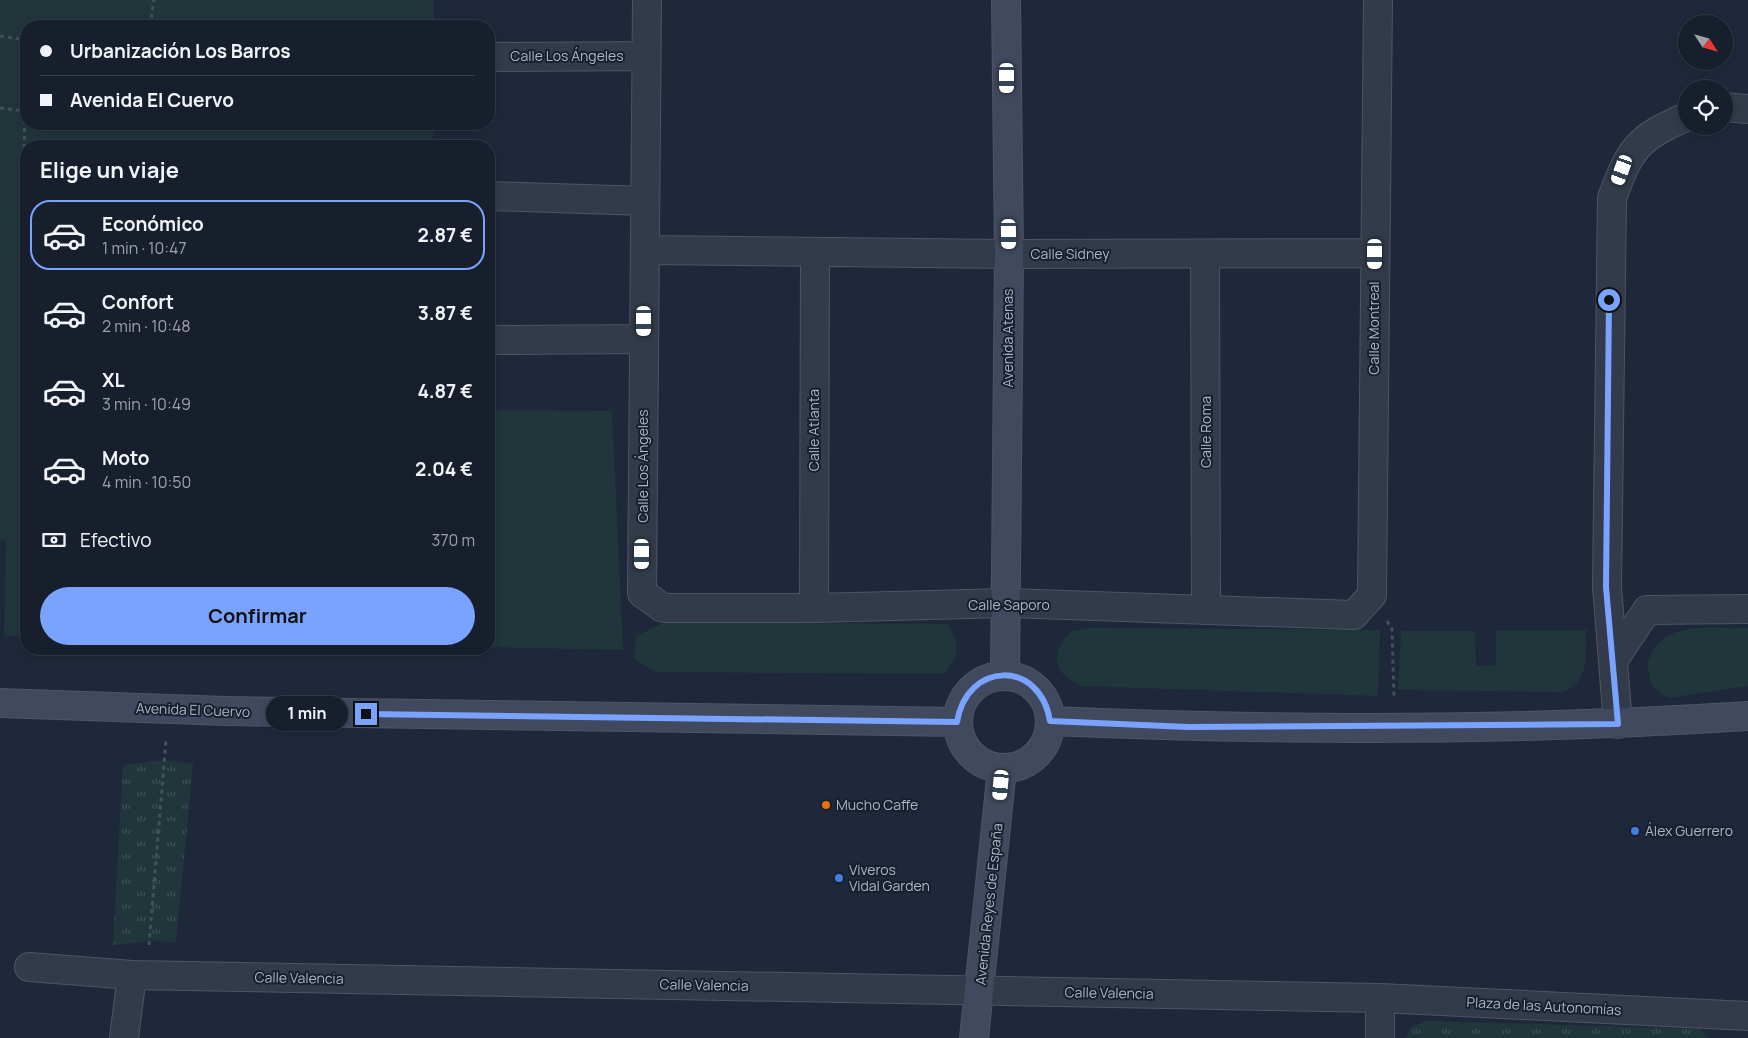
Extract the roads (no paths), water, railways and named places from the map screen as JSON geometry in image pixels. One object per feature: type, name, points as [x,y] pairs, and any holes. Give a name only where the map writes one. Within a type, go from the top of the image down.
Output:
[{"type":"street","name":"Calle Los Ángeles","points":[[642,593],[646,0]]},
{"type":"street","name":"Avenida Atenas","points":[[1005,675],[1009,254],[1006,0]]},
{"type":"street","name":"Calle Montreal","points":[[1372,595],[1378,0]]},
{"type":"street","name":"Calle Los Ángeles","points":[[495,57],[646,56]]},
{"type":"street","points":[[1733,108],[1748,109]]},
{"type":"street","points":[[1618,724],[1606,587],[1612,198],[1622,170],[1636,145],[1665,126],[1678,120]]},
{"type":"street","points":[[495,196],[645,201]]},
{"type":"street","name":"Calle Sidney","points":[[645,250],[1009,254],[1375,254]]},
{"type":"street","name":"Calle Atlanta","points":[[814,608],[815,252]]},
{"type":"street","name":"Calle Roma","points":[[1205,254],[1206,610]]},
{"type":"street","points":[[495,340],[644,338]]},
{"type":"street","points":[[1606,587],[1647,610],[1748,609]]},
{"type":"street","name":"Calle Saporo","points":[[642,593],[663,608],[814,608],[1007,603],[1354,615],[1372,595]]},
{"type":"street","points":[[1613,661],[1647,610]]},
{"type":"street","points":[[1005,675],[1019,677],[1032,684],[1042,694],[1048,707],[1050,721],[1048,736],[1042,749],[1031,760],[1017,767],[1002,769],[988,766],[970,754],[959,736],[957,722],[959,707],[972,689],[990,677],[1005,675]]},
{"type":"street","name":"Avenida El Cuervo","points":[[0,704],[168,710],[957,722]]},
{"type":"street","points":[[1050,721],[1188,727],[1395,727],[1618,724],[1748,716]]},
{"type":"street","name":"Avenida Reyes de España","points":[[974,1038],[1002,769]]},
{"type":"street","name":"Calle Valencia","points":[[29,967],[139,976],[1380,998]]},
{"type":"street","points":[[124,1038],[139,976]]},
{"type":"street","points":[[1380,998],[1380,1038]]},
{"type":"street","name":"Plaza de las Autonomías","points":[[1380,998],[1748,1016]]},
{"type":"place","name":"Mucho Caffe","points":[[826,805]]},
{"type":"place","name":"Álex Guerrero","points":[[1635,831]]},
{"type":"place","name":"Viveros Vidal Garden","points":[[839,878]]}]
